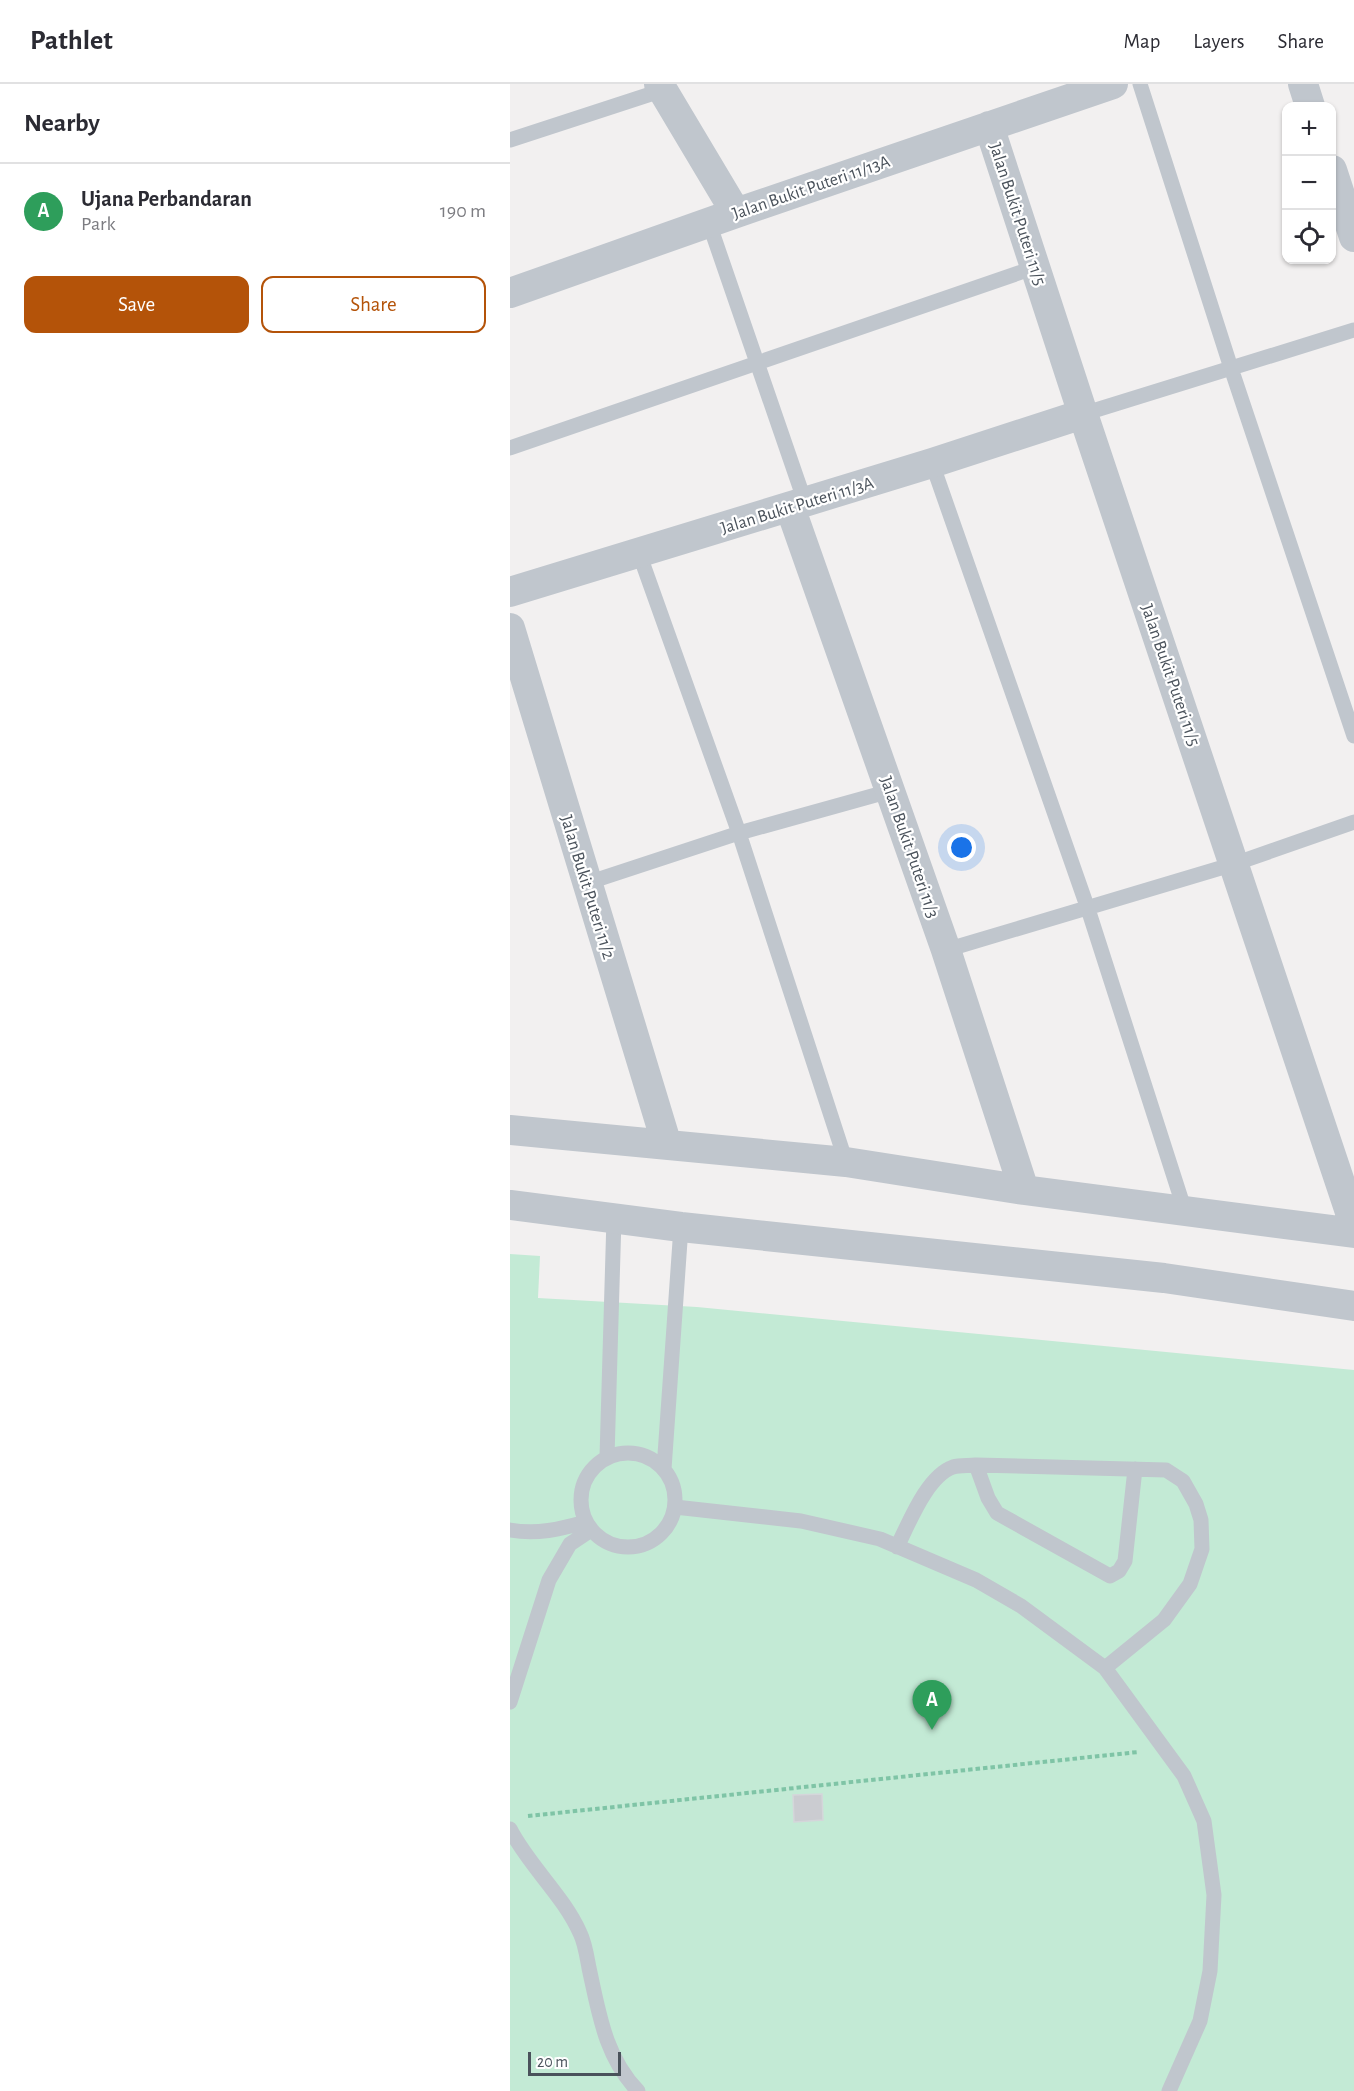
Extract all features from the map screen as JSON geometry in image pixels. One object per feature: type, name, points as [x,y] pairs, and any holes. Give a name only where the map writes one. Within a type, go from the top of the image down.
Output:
[{"type":"street","name":"Jalan Bukit Puteri 11/13A","points":[[510,292],[1113,84]]},
{"type":"street","points":[[1303,84],[1309,102]]},
{"type":"street","points":[[661,87],[722,218]]},
{"type":"street","name":"Jalan Bukit Puteri 11/5","points":[[989,126],[1354,1224]]},
{"type":"street","points":[[1336,182],[1354,237]]},
{"type":"street","name":"Jalan Bukit Puteri 11/3A","points":[[510,592],[932,464],[1083,414]]},
{"type":"street","name":"Jalan Bukit Puteri 11/3","points":[[797,505],[1024,1190]]},
{"type":"street","name":"Jalan Bukit Puteri 11/2","points":[[510,628],[666,1145]]},
{"type":"street","points":[[510,1130],[846,1162],[1024,1190],[1354,1233]]},
{"type":"street","points":[[510,1205],[681,1227],[1164,1278],[1354,1306]]},
{"type":"lane","points":[[1140,84],[1231,368],[1354,736]]},
{"type":"lane","points":[[510,140],[661,87]]},
{"type":"lane","points":[[722,218],[757,363],[797,505]]},
{"type":"lane","points":[[510,448],[1036,267]]},
{"type":"lane","points":[[1083,414],[1354,330]]},
{"type":"lane","points":[[932,464],[1088,909],[1185,1211]]},
{"type":"lane","points":[[639,553],[739,833],[846,1162]]},
{"type":"lane","points":[[587,883],[739,833],[890,791]]},
{"type":"lane","points":[[946,950],[1234,864],[1354,822]]},
{"type":"lane","points":[[607,1457],[614,1218]]},
{"type":"lane","points":[[664,1469],[681,1227]]},
{"type":"lane","points":[[627,1453],[648,1457],[664,1469],[674,1487],[675,1507],[669,1524],[657,1538],[641,1546],[623,1547],[605,1542],[589,1526],[580,1504],[582,1485],[592,1469],[607,1457],[627,1453]]},
{"type":"lane","points":[[976,1465],[988,1498],[998,1513],[1110,1576],[1119,1571],[1125,1561],[1135,1469]]},
{"type":"lane","points":[[897,1547],[931,1484],[941,1474],[954,1467],[976,1465],[1166,1470],[1184,1481],[1196,1504],[1201,1520],[1202,1549],[1190,1584],[1164,1620],[1105,1668]]},
{"type":"lane","points":[[675,1507],[801,1521],[880,1539],[976,1580],[1022,1606],[1105,1668],[1184,1776],[1204,1821],[1214,1895],[1210,1971],[1200,2021],[1169,2091]]},
{"type":"lane","points":[[510,1530],[527,1533],[589,1526]]},
{"type":"lane","points":[[510,1702],[549,1580],[570,1544],[589,1526]]},
{"type":"lane","points":[[510,1829],[518,1845],[562,1904],[580,1933],[605,2038],[615,2061],[627,2080],[638,2091]]},
{"type":"path","points":[[522,1817],[1166,1749]]},
{"type":"green space","points":[[510,1254],[540,1256],[538,1298],[697,1307],[1354,1370],[1354,2091],[510,2091]]},
{"type":"building","points":[[822,1794],[823,1820],[794,1822],[793,1795]]},
{"type":"place","name":"Ujana Perbandaran","points":[[932,1730]]}]
